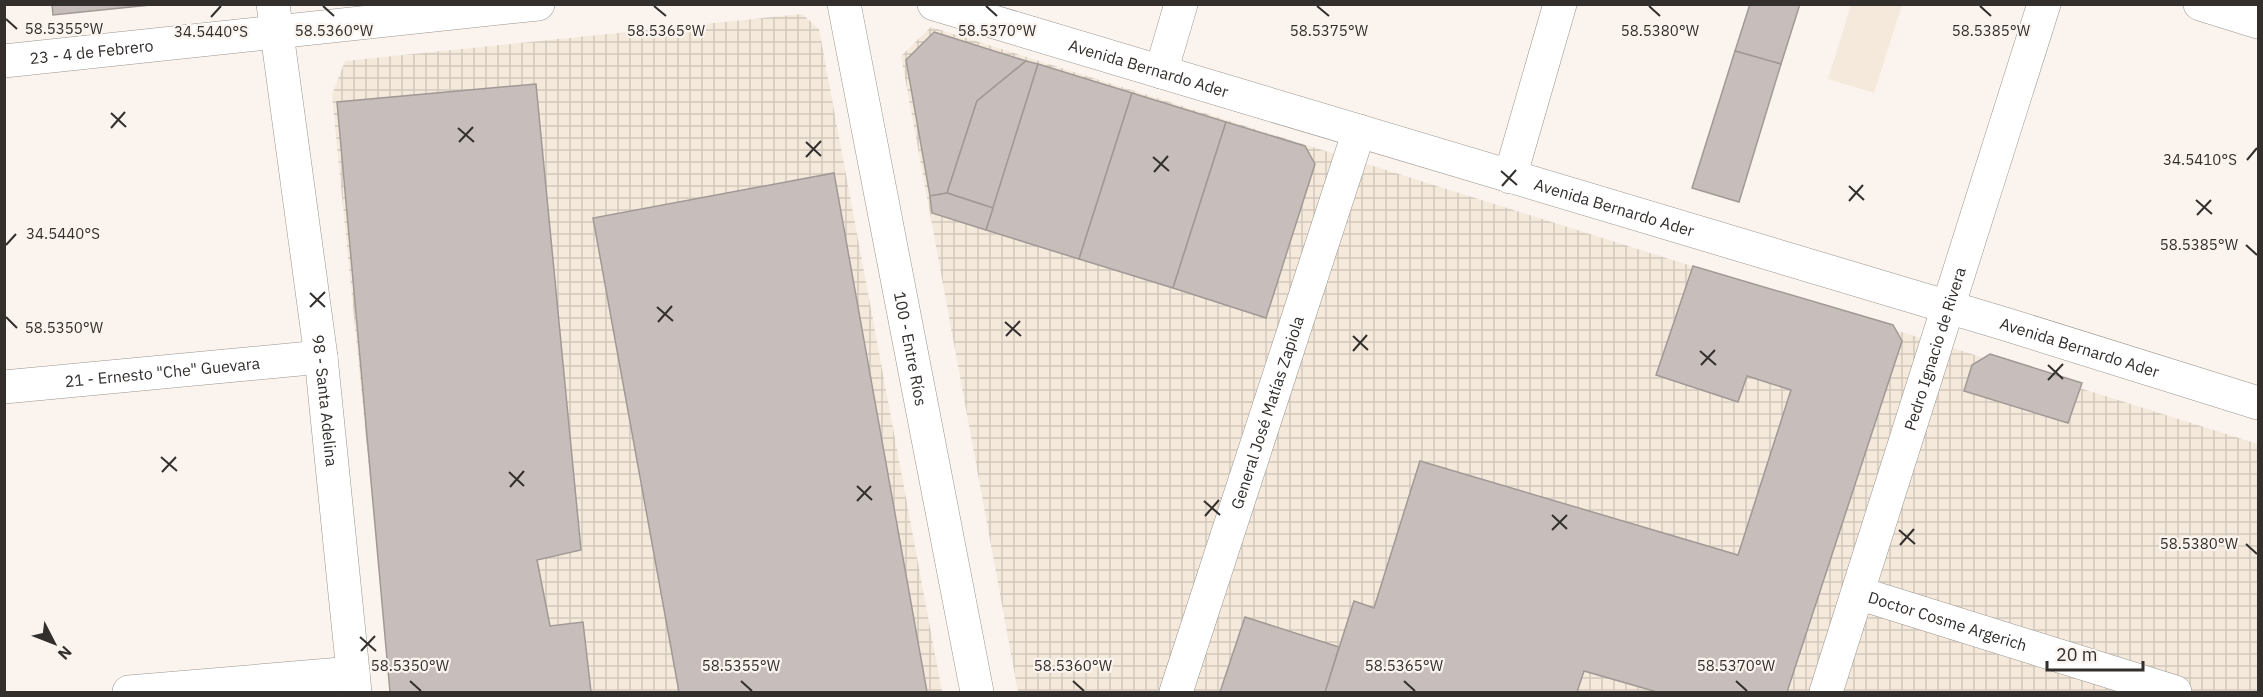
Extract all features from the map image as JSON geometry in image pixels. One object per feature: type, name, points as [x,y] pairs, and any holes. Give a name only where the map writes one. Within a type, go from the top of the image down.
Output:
[{"type":"street","name":"23 - 4 de Febrero","points":[[4,61],[275,19],[538,4]]},
{"type":"street","name":"100 - Entre Ríos","points":[[844,4],[977,693]]},
{"type":"street","name":"Avenida Bernardo Ader","points":[[934,4],[1947,307],[2259,403]]},
{"type":"street","points":[[1161,72],[1181,4]]},
{"type":"street","points":[[1509,177],[1560,4]]},
{"type":"street","name":"Pedro Ignacio de Rivera","points":[[1826,693],[2044,4]]},
{"type":"street","points":[[2200,4],[2259,22]]},
{"type":"street","name":"98 - Santa Adelina","points":[[275,19],[321,357],[354,683]]},
{"type":"street","name":"General José Matías Zapiola","points":[[1176,693],[1359,131]]},
{"type":"street","name":"21 - Ernesto \"Che\" Guevara","points":[[4,387],[321,357]]},
{"type":"street","name":"Doctor Cosme Argerich","points":[[1858,593],[2175,693]]},
{"type":"street","points":[[129,693],[354,683]]},
{"type":"shaded area","points":[[1851,5],[1902,5],[1874,93],[1828,79]]},
{"type":"shaded area","points":[[802,14],[819,29],[942,692],[391,692],[332,95],[345,61]]},
{"type":"shaded area","points":[[931,27],[2258,444],[2258,692],[1018,692],[901,56]]},
{"type":"building","points":[[52,4],[150,4],[150,5],[53,15]]},
{"type":"building","points":[[1750,4],[1800,4],[1781,64],[1735,51]]},
{"type":"building","points":[[934,32],[1026,61],[977,101],[947,193],[930,196],[906,60]]},
{"type":"building","points":[[1735,51],[1781,64],[1739,202],[1692,188]]},
{"type":"building","points":[[1026,61],[1038,64],[993,208],[947,193],[977,101]]},
{"type":"building","points":[[1038,64],[1132,93],[1079,259],[986,230]]},
{"type":"building","points":[[536,84],[581,550],[537,560],[550,626],[583,622],[591,692],[390,692],[337,102]]},
{"type":"building","points":[[1132,93],[1226,122],[1173,288],[1079,259]]},
{"type":"building","points":[[1226,122],[1305,146],[1315,164],[1266,318],[1173,288]]},
{"type":"building","points":[[834,173],[927,692],[679,692],[593,218]]},
{"type":"building","points":[[947,193],[993,208],[986,230],[932,213],[930,196]]},
{"type":"building","points":[[1693,266],[1893,325],[1902,341],[1787,692],[1657,692],[1584,671],[1577,692],[1325,692],[1354,601],[1374,608],[1420,461],[1738,555],[1791,390],[1747,376],[1738,402],[1656,375]]},
{"type":"building","points":[[1990,354],[2082,383],[2068,423],[1964,391],[1972,365]]},
{"type":"building","points":[[1245,617],[1339,647],[1325,692],[1220,692]]}]
